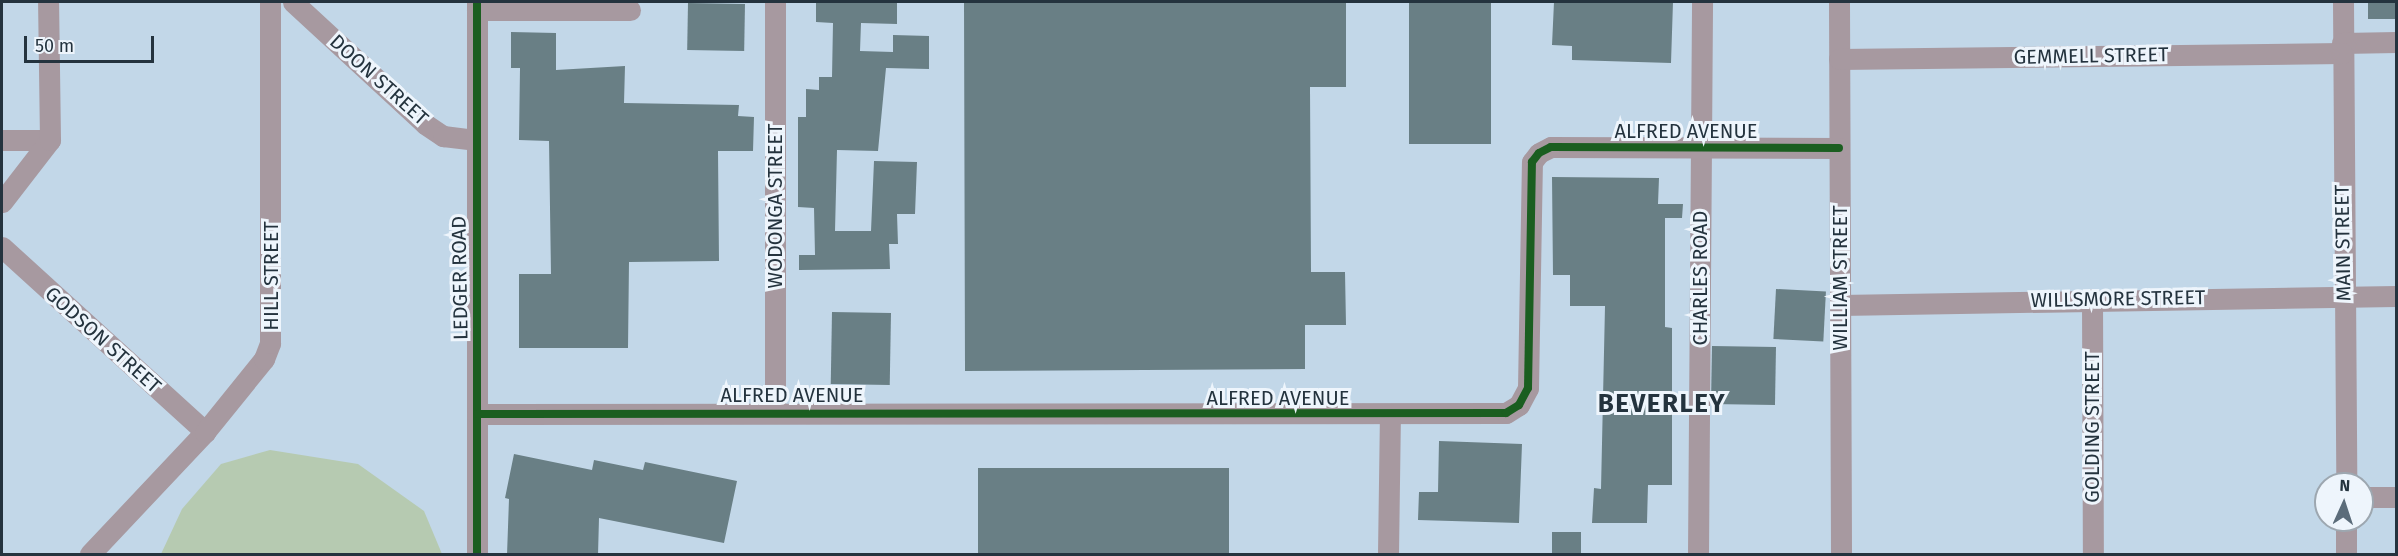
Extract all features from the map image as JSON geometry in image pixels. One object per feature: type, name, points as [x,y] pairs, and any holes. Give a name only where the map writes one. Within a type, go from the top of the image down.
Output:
[{"type":"street","points":[[2,202],[50,140],[48,2]]},
{"type":"street","name":"HILL STREET","points":[[90,555],[205,432],[264,360],[270,343],[270,2]]},
{"type":"street","name":"DOON STREET","points":[[293,2],[425,124],[443,136],[475,140]]},
{"type":"street","name":"WODONGA STREET","points":[[775,2],[775,411]]},
{"type":"street","name":"CHARLES ROAD","points":[[1698,555],[1702,2]]},
{"type":"street","name":"WILLIAM STREET","points":[[1839,2],[1841,555]]},
{"type":"street","name":"MAIN STREET","points":[[2343,2],[2346,472]]},
{"type":"street","points":[[477,6],[630,10]]},
{"type":"street","name":"LEDGER ROAD","points":[[477,6],[475,140],[477,555]]},
{"type":"street","name":"GEMMELL STREET","points":[[1839,59],[2342,48],[2397,42]]},
{"type":"street","points":[[2,140],[50,140]]},
{"type":"street","name":"ALFRED AVENUE","points":[[477,414],[775,411],[1390,415],[1506,413],[1519,405],[1528,388],[1532,162],[1539,153],[1551,147],[1839,148]]},
{"type":"street","name":"GODSON STREET","points":[[2,247],[205,432]]},
{"type":"street","name":"WILLSMORE STREET","points":[[1840,305],[2092,299],[2397,296]]},
{"type":"street","name":"GOLDING STREET","points":[[2092,299],[2093,555]]},
{"type":"street","points":[[1389,555],[1390,415]]},
{"type":"street","points":[[2374,497],[2397,497]]},
{"type":"street","points":[[2346,532],[2346,555]]},
{"type":"green space","points":[[270,450],[358,464],[424,511],[442,554],[161,554],[182,509],[221,464]]},
{"type":"building","points":[[816,2],[897,2],[897,24],[861,23],[860,51],[893,52],[893,35],[929,36],[929,69],[886,68],[878,151],[837,150],[835,231],[871,231],[874,161],[917,162],[915,214],[897,214],[898,244],[889,244],[890,269],[799,270],[799,255],[815,255],[814,208],[798,207],[798,117],[806,117],[806,89],[819,90],[819,77],[832,77],[833,23],[816,22]]},
{"type":"building","points":[[964,2],[1346,2],[1346,87],[1310,87],[1311,272],[1345,272],[1346,325],[1305,325],[1305,369],[965,371]]},
{"type":"building","points":[[1409,2],[1491,2],[1491,144],[1409,144]]},
{"type":"building","points":[[1554,2],[1673,2],[1671,63],[1572,60],[1572,46],[1552,45]]},
{"type":"building","points":[[2368,2],[2396,2],[2396,19],[2368,19]]},
{"type":"building","points":[[688,3],[745,4],[744,51],[687,50]]},
{"type":"building","points":[[511,32],[556,33],[556,70],[625,66],[624,103],[739,105],[738,116],[754,117],[753,151],[718,151],[719,261],[629,262],[628,348],[519,348],[519,274],[551,274],[549,141],[519,140],[520,68],[511,68]]},
{"type":"building","points":[[1552,177],[1659,178],[1658,204],[1683,204],[1682,218],[1665,218],[1665,327],[1672,328],[1672,485],[1648,485],[1647,523],[1592,523],[1594,488],[1601,489],[1605,306],[1570,306],[1570,275],[1553,275]]},
{"type":"building","points":[[1776,289],[1826,292],[1823,342],[1773,339]]},
{"type":"building","points":[[832,312],[891,313],[890,385],[831,384]]},
{"type":"building","points":[[1712,346],[1776,347],[1775,405],[1711,404]]},
{"type":"building","points":[[1439,441],[1522,444],[1519,523],[1418,520],[1419,492],[1438,492]]},
{"type":"building","points":[[514,454],[592,470],[594,460],[643,470],[645,462],[737,481],[724,543],[599,518],[598,555],[507,555],[509,499],[505,498]]},
{"type":"building","points":[[978,468],[1229,468],[1229,554],[978,554]]},
{"type":"building","points":[[1552,532],[1581,532],[1581,554],[1552,554]]},
{"type":"cycle path","points":[[477,2],[477,554]]},
{"type":"cycle path","points":[[477,414],[1506,413],[1519,405],[1528,388],[1532,162],[1539,153],[1551,147],[1839,148]]},
{"type":"district","name":"BEVERLEY","points":[[1662,404]]}]
